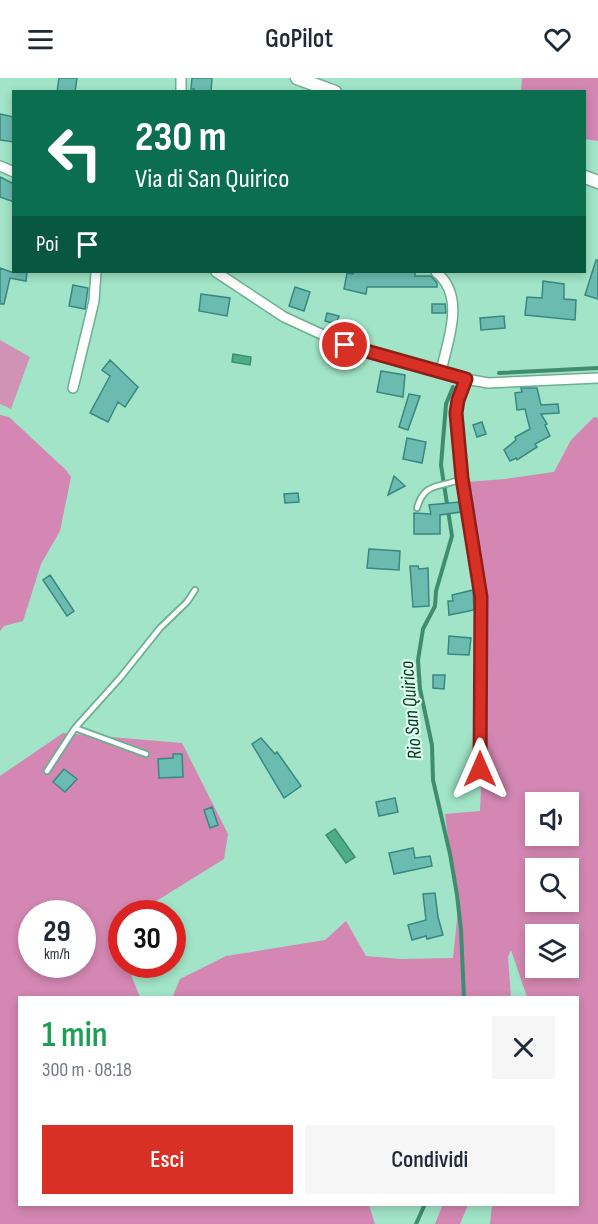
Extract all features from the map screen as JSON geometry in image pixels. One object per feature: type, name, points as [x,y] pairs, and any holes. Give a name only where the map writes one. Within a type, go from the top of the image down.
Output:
[{"type":"main road","points":[[297,78],[330,90]]},
{"type":"street","points":[[73,388],[94,301],[96,273]]},
{"type":"street","points":[[218,273],[284,317],[345,345],[466,379],[488,383],[598,378]]},
{"type":"street","points":[[437,273],[451,292],[453,319],[441,371]]},
{"type":"street","points":[[466,379],[456,413],[458,480],[481,597],[480,769]]},
{"type":"lane","points":[[417,508],[420,498],[431,487],[458,480]]},
{"type":"lane","points":[[47,771],[75,728],[120,678],[160,628],[187,602],[195,590]]},
{"type":"lane","points":[[75,728],[146,754]]},
{"type":"shaded area","points":[[522,78],[598,78],[598,141],[586,139],[586,90],[521,90]]},
{"type":"shaded area","points":[[0,340],[30,357],[11,409],[0,404]]},
{"type":"shaded area","points":[[233,354],[251,357],[250,365],[232,362]]},
{"type":"shaded area","points":[[0,415],[9,417],[71,477],[60,531],[41,564],[23,621],[4,626],[0,631]]},
{"type":"shaded area","points":[[594,417],[598,418],[598,1224],[490,1224],[492,1206],[579,1206],[579,996],[527,996],[511,950],[508,957],[511,996],[173,996],[180,979],[226,956],[325,940],[346,921],[366,956],[401,959],[453,958],[458,910],[445,814],[480,811],[483,745],[485,598],[466,482],[554,472],[571,440]]},
{"type":"shaded area","points":[[63,733],[182,743],[228,834],[224,859],[158,900],[108,900],[108,978],[132,978],[140,996],[18,996],[18,1206],[369,1206],[375,1224],[0,1224],[0,776]]},
{"type":"shaded area","points":[[335,829],[355,857],[346,863],[326,835]]},
{"type":"shaded area","points":[[442,1206],[468,1206],[460,1224],[435,1224]]},
{"type":"building","points":[[59,78],[77,78],[75,90],[57,90]]},
{"type":"building","points":[[192,78],[212,78],[211,90],[191,89]]},
{"type":"building","points":[[0,114],[12,117],[12,142],[0,140]]},
{"type":"building","points":[[0,177],[12,183],[12,201],[0,197]]},
{"type":"building","points":[[596,260],[598,260],[598,299],[585,295]]},
{"type":"building","points":[[0,268],[12,273],[27,273],[26,281],[10,278],[4,304],[0,304]]},
{"type":"building","points":[[347,273],[415,273],[415,276],[431,276],[437,283],[437,287],[367,287],[366,294],[344,289]]},
{"type":"building","points":[[543,281],[564,284],[564,299],[576,300],[575,320],[525,315],[527,297],[542,298]]},
{"type":"building","points":[[73,285],[88,288],[85,309],[69,306]]},
{"type":"building","points":[[295,287],[310,292],[304,311],[289,306]]},
{"type":"building","points":[[201,294],[230,298],[227,316],[199,311]]},
{"type":"building","points":[[432,304],[445,304],[446,313],[432,313]]},
{"type":"building","points":[[327,313],[339,316],[336,324],[325,321]]},
{"type":"building","points":[[504,316],[505,328],[481,330],[480,318]]},
{"type":"building","points":[[110,360],[138,387],[125,407],[118,402],[108,422],[90,413],[110,376],[102,370]]},
{"type":"building","points":[[381,371],[405,375],[403,397],[377,392]]},
{"type":"building","points":[[521,388],[537,388],[541,405],[558,404],[559,413],[541,414],[550,436],[535,444],[537,447],[517,460],[516,458],[510,461],[504,450],[516,440],[515,437],[530,429],[525,409],[517,410],[515,393],[522,392]]},
{"type":"building","points":[[409,394],[420,396],[408,430],[399,427]]},
{"type":"building","points":[[482,422],[486,434],[477,437],[473,425]]},
{"type":"building","points":[[407,438],[426,442],[422,463],[403,459]]},
{"type":"building","points":[[394,476],[405,486],[388,495]]},
{"type":"building","points":[[298,493],[299,502],[285,503],[284,494]]},
{"type":"building","points":[[459,502],[461,512],[440,515],[440,534],[414,534],[414,513],[431,514],[429,505]]},
{"type":"building","points":[[369,549],[400,551],[399,570],[367,568]]},
{"type":"building","points":[[410,566],[418,566],[419,569],[428,568],[429,606],[413,607]]},
{"type":"building","points":[[50,575],[74,611],[67,616],[43,580]]},
{"type":"building","points":[[473,590],[474,610],[449,615],[448,601],[453,601],[452,595]]},
{"type":"building","points":[[449,636],[471,638],[469,655],[448,654]]},
{"type":"building","points":[[433,675],[445,675],[444,689],[433,688]]},
{"type":"building","points":[[261,738],[275,754],[277,752],[301,786],[284,798],[252,744]]},
{"type":"building","points":[[173,754],[182,754],[183,777],[159,778],[158,759],[173,758]]},
{"type":"building","points":[[64,769],[77,779],[65,792],[53,782]]},
{"type":"building","points":[[395,798],[398,812],[379,816],[376,802]]},
{"type":"building","points":[[212,807],[218,825],[210,828],[204,810]]},
{"type":"building","points":[[413,848],[415,858],[430,856],[432,866],[394,874],[389,853]]},
{"type":"building","points":[[435,893],[443,935],[412,940],[408,925],[426,920],[423,894]]},
{"type":"waterway","name":"Rio San Quirico","points":[[499,373],[598,368]]},
{"type":"waterway","name":"Rio San Quirico","points":[[453,387],[446,404],[441,465],[452,536],[436,591],[435,606],[423,629],[418,660],[420,689],[432,745],[433,780],[457,895],[464,996]]},
{"type":"waterway","name":"Rio San Quirico","points":[[416,1224],[424,1206]]},
{"type":"route","points":[[345,345],[466,379],[456,413],[462,478],[481,597],[480,769]]}]
